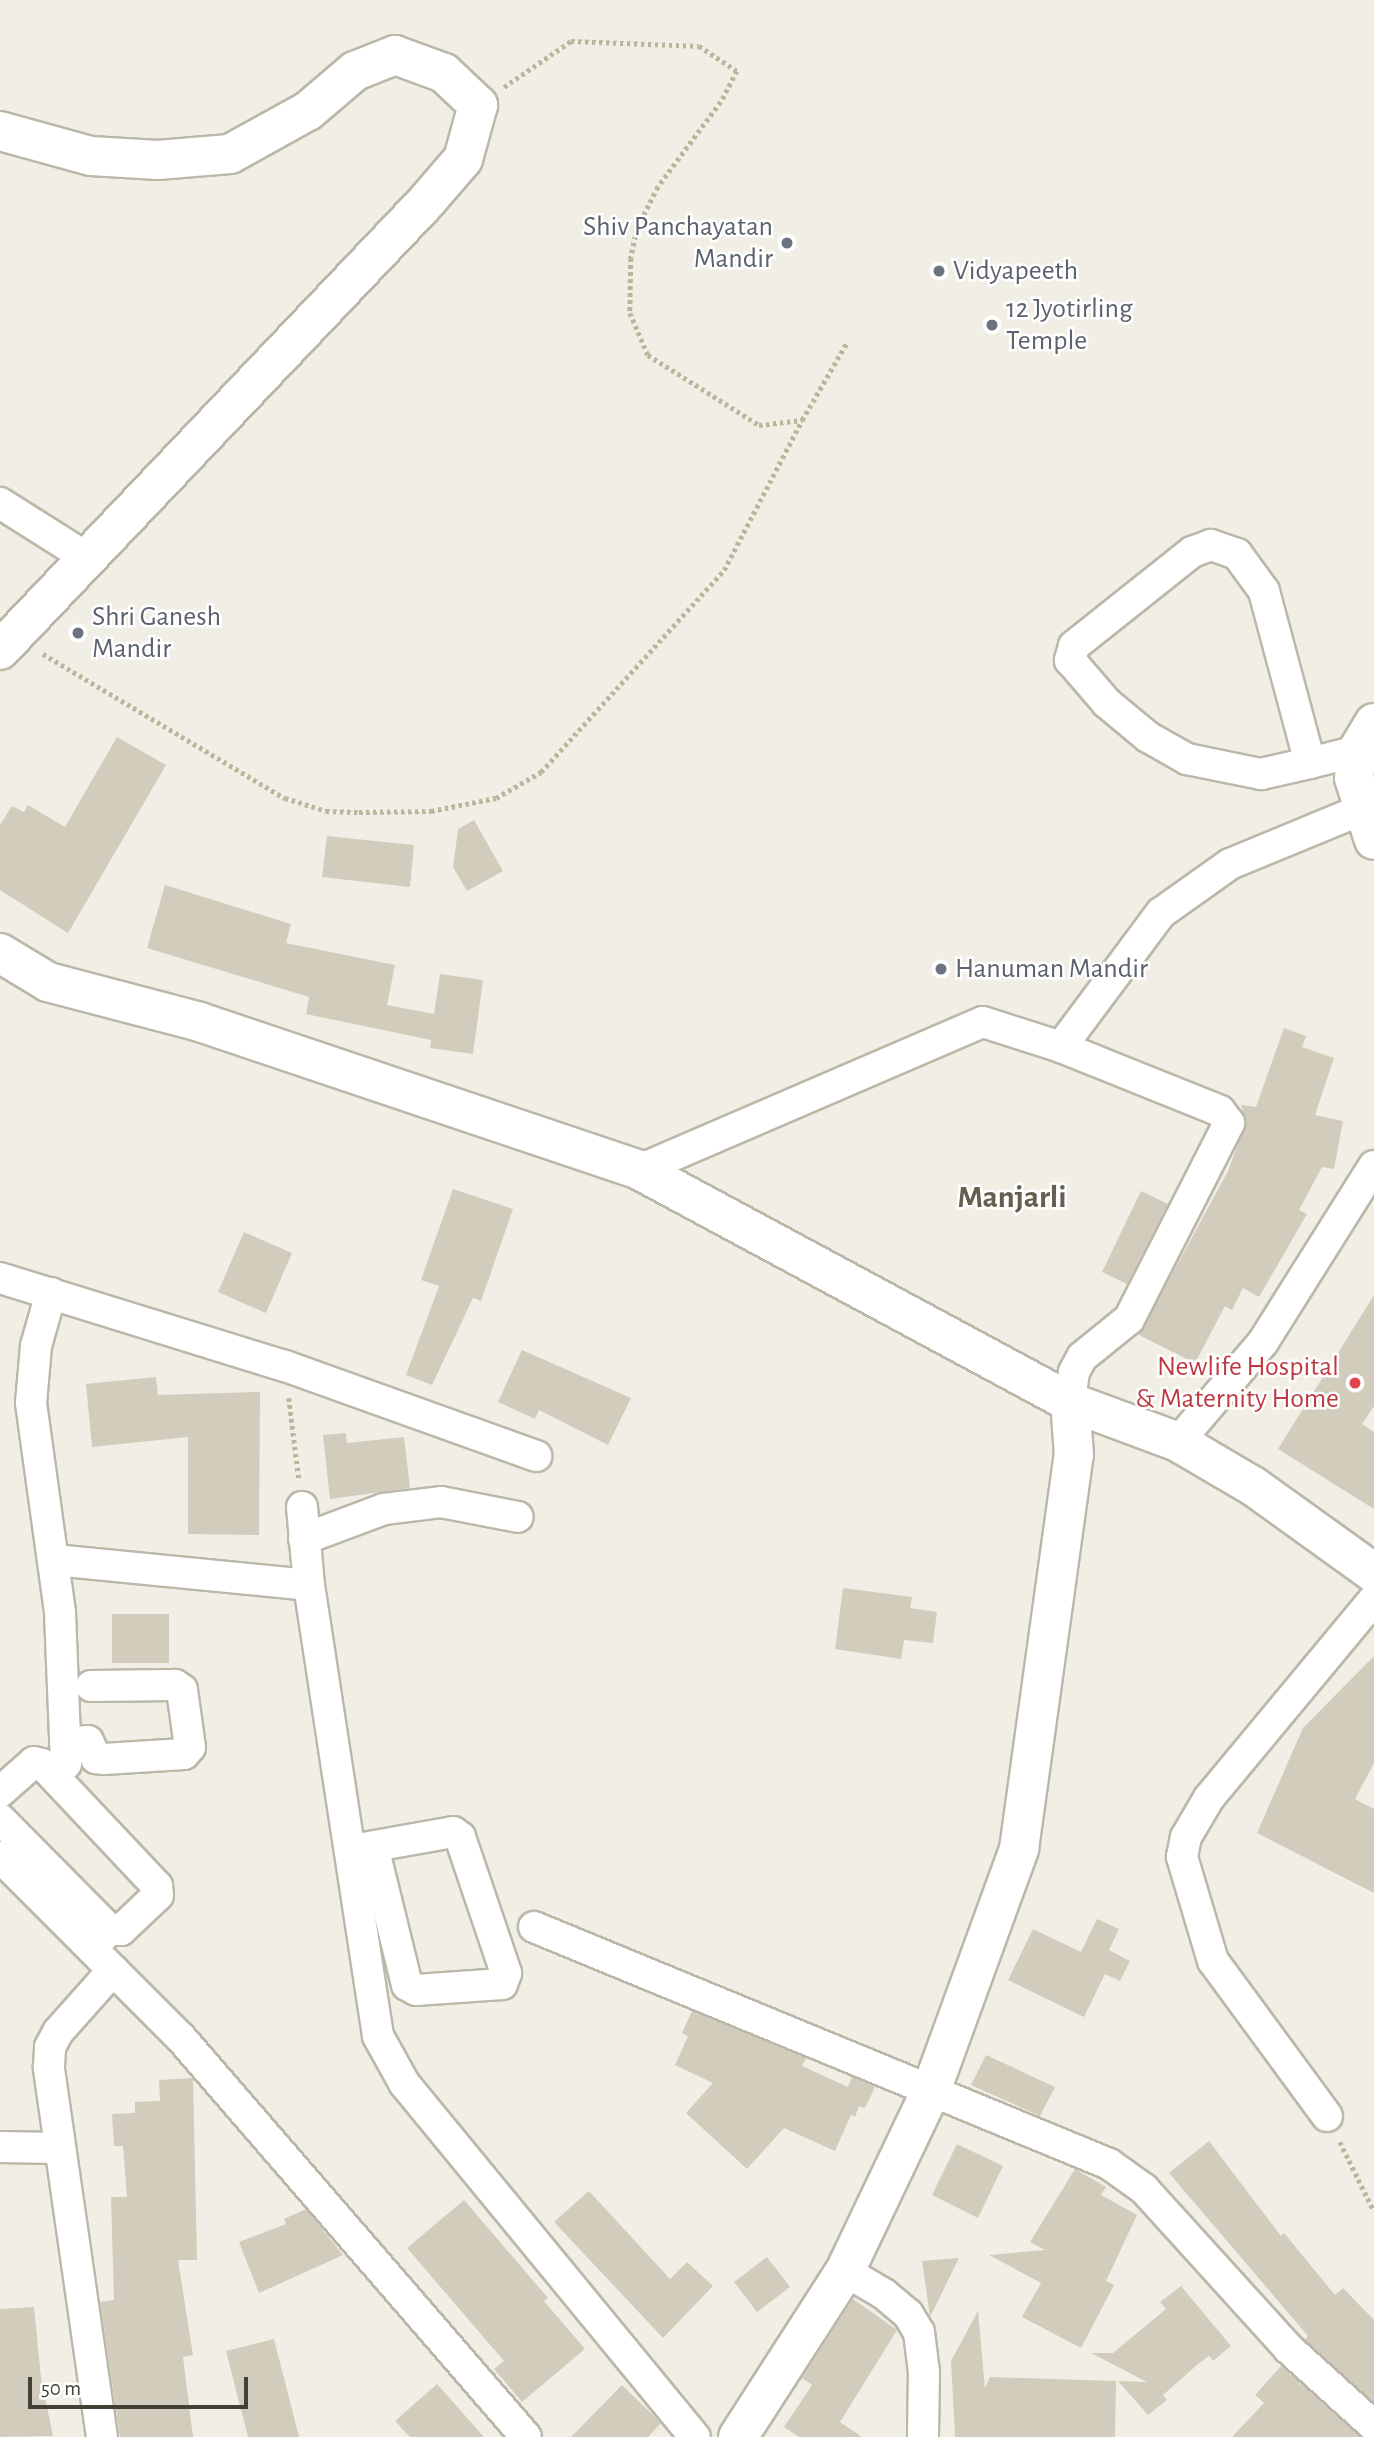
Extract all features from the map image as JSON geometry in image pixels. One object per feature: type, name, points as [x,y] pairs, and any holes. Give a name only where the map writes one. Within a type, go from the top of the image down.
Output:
[{"type":"street","points":[[0,131],[91,156],[158,160],[230,154],[309,111],[355,71],[395,55],[444,73],[478,105],[463,159],[426,202],[6,642]]},
{"type":"street","points":[[0,503],[87,558]]},
{"type":"street","points":[[1310,763],[1264,591],[1237,554],[1211,545],[1192,552],[1074,646],[1070,660],[1107,703],[1148,737],[1187,759],[1261,774],[1310,763],[1366,737]]},
{"type":"street","points":[[1061,1047],[1161,913],[1230,864],[1371,819],[1354,778],[1366,737]]},
{"type":"street","points":[[0,953],[48,982],[200,1023],[639,1170],[1070,1402],[1178,1442],[1253,1486],[1374,1573]]},
{"type":"street","points":[[639,1170],[983,1022],[1061,1047],[1220,1111],[1229,1123],[1129,1319],[1078,1365],[1070,1402],[1074,1455],[1019,1849],[930,2091],[845,2271],[738,2437]]},
{"type":"street","points":[[1178,1442],[1263,1342],[1374,1166]]},
{"type":"street","points":[[0,1278],[285,1366],[536,1456]]},
{"type":"street","points":[[51,1293],[36,1346],[31,1403],[54,1560],[66,1753],[88,1741],[96,1758],[104,1759],[184,1754],[190,1748],[182,1690],[175,1685],[91,1686]]},
{"type":"street","points":[[304,1539],[384,1509],[441,1502],[518,1517]]},
{"type":"street","points":[[302,1507],[309,1584],[363,1849],[407,1985],[416,1990],[502,1984],[506,1973],[460,1837],[453,1832],[363,1849]]},
{"type":"street","points":[[54,1560],[309,1584]]},
{"type":"street","points":[[1327,2116],[1213,1961],[1182,1857],[1186,1837],[1209,1798],[1374,1599]]},
{"type":"street","points":[[0,1792],[33,1762],[42,1764],[157,1886],[158,1895],[121,1930],[101,1939]]},
{"type":"street","points":[[0,1819],[41,1879],[101,1939],[113,1970],[181,2038],[526,2437]]},
{"type":"street","points":[[363,1849],[378,2036],[404,2083],[695,2437]]},
{"type":"street","points":[[0,1857],[41,1879]]},
{"type":"street","points":[[534,1927],[1109,2164],[1144,2189],[1288,2348],[1374,2426]]},
{"type":"street","points":[[102,2437],[60,2148],[50,2047],[113,1970]]},
{"type":"street","points":[[0,2147],[60,2148]]},
{"type":"street","points":[[845,2271],[884,2294],[908,2314],[919,2332],[924,2371],[923,2437]]},
{"type":"path","points":[[478,105],[571,41],[699,46],[737,71],[721,102],[658,187],[637,229],[631,258],[630,313],[648,355],[759,425],[802,420]]},
{"type":"path","points":[[6,642],[285,798],[326,811],[359,812],[431,811],[496,798],[541,772],[724,570],[802,420],[846,344]]},
{"type":"path","points":[[285,1366],[302,1507]]},
{"type":"path","points":[[1327,2116],[1374,2211]]},
{"type":"building","points":[[117,737],[166,765],[68,933],[0,890],[0,825],[12,806],[24,812],[28,805],[65,827]]},
{"type":"building","points":[[474,820],[503,871],[467,891],[453,867],[458,829]]},
{"type":"building","points":[[327,836],[414,845],[410,887],[322,877]]},
{"type":"building","points":[[165,885],[291,924],[286,943],[395,965],[387,1005],[434,1014],[440,974],[483,980],[473,1054],[430,1048],[431,1040],[306,1014],[309,997],[147,948]]},
{"type":"building","points":[[1284,1028],[1306,1036],[1302,1047],[1334,1058],[1315,1115],[1343,1121],[1334,1169],[1322,1167],[1299,1210],[1307,1214],[1259,1297],[1243,1288],[1232,1310],[1225,1306],[1195,1363],[1139,1335],[1228,1171],[1246,1122],[1241,1105],[1256,1107]]},
{"type":"building","points":[[453,1189],[513,1209],[481,1301],[473,1298],[432,1385],[406,1375],[439,1286],[421,1280]]},
{"type":"building","points":[[1141,1191],[1168,1204],[1127,1284],[1102,1272]]},
{"type":"building","points":[[244,1232],[292,1253],[266,1313],[218,1292]]},
{"type":"building","points":[[1374,1295],[1374,1406],[1362,1424],[1374,1432],[1374,1509],[1278,1449]]},
{"type":"building","points":[[522,1350],[631,1398],[608,1445],[539,1410],[535,1419],[498,1402]]},
{"type":"building","points":[[156,1377],[158,1395],[260,1392],[259,1535],[188,1534],[188,1437],[92,1447],[86,1384]]},
{"type":"building","points":[[346,1433],[347,1443],[404,1437],[410,1488],[330,1499],[323,1435]]},
{"type":"building","points":[[843,1588],[912,1597],[910,1608],[937,1612],[933,1643],[904,1640],[901,1659],[835,1649]]},
{"type":"building","points":[[112,1614],[169,1614],[169,1663],[112,1663]]},
{"type":"building","points":[[1374,1656],[1374,1763],[1355,1799],[1374,1809],[1374,1893],[1257,1833],[1303,1728]]},
{"type":"building","points":[[1097,1919],[1119,1929],[1109,1950],[1130,1961],[1120,1981],[1105,1974],[1084,2017],[1008,1980],[1033,1929],[1081,1952]]},
{"type":"building","points":[[692,2011],[806,2058],[802,2066],[848,2087],[852,2077],[875,2087],[865,2108],[859,2106],[855,2117],[851,2115],[835,2151],[784,2128],[747,2169],[686,2113],[713,2083],[675,2065],[688,2036],[682,2033]]},
{"type":"building","points":[[986,2055],[1055,2087],[1040,2116],[971,2085]]},
{"type":"building","points":[[193,2078],[197,2260],[178,2260],[193,2355],[183,2357],[193,2437],[120,2437],[100,2302],[114,2300],[111,2197],[127,2197],[123,2146],[114,2146],[112,2114],[135,2113],[135,2102],[160,2101],[159,2080]]},
{"type":"building","points":[[1209,2141],[1281,2236],[1284,2233],[1335,2295],[1343,2288],[1374,2320],[1374,2402],[1305,2340],[1308,2336],[1169,2173]]},
{"type":"building","points":[[957,2144],[1003,2166],[978,2218],[932,2195]]},
{"type":"building","points":[[1075,2169],[1106,2187],[1101,2195],[1137,2215],[1106,2281],[1114,2285],[1081,2348],[1022,2317],[1041,2283],[989,2255],[1045,2250],[1030,2242]]},
{"type":"building","points":[[589,2191],[670,2279],[687,2262],[713,2286],[663,2338],[554,2222]]},
{"type":"building","points":[[464,2200],[548,2298],[544,2301],[585,2349],[522,2402],[494,2369],[504,2361],[407,2248]]},
{"type":"building","points":[[306,2209],[343,2255],[259,2293],[239,2242],[286,2224],[284,2219]]},
{"type":"building","points":[[767,2257],[790,2287],[757,2312],[734,2282]]},
{"type":"building","points":[[959,2258],[930,2317],[922,2261]]},
{"type":"building","points":[[1181,2286],[1231,2346],[1213,2361],[1209,2356],[1197,2365],[1163,2395],[1167,2400],[1148,2415],[1118,2381],[1147,2382],[1091,2353],[1113,2353],[1166,2309],[1160,2302]]},
{"type":"building","points":[[853,2299],[897,2330],[840,2422],[862,2437],[799,2437],[784,2427],[812,2385],[802,2378]]},
{"type":"building","points":[[34,2307],[41,2378],[53,2436],[0,2437],[0,2309]]},
{"type":"building","points":[[978,2311],[985,2388],[990,2377],[1116,2381],[1115,2437],[955,2437],[951,2361]]},
{"type":"building","points":[[274,2339],[299,2437],[248,2437],[226,2351]]},
{"type":"building","points":[[1281,2366],[1360,2437],[1232,2437],[1264,2403],[1255,2395]]},
{"type":"building","points":[[437,2384],[484,2437],[410,2437],[395,2421]]},
{"type":"building","points":[[622,2385],[661,2423],[648,2437],[571,2437]]},
{"type":"place","name":"Shiv Panchayatan Mandir","points":[[787,243]]},
{"type":"place","name":"Vidyapeeth","points":[[939,271]]},
{"type":"place","name":"12 Jyotirling Temple","points":[[992,325]]},
{"type":"place","name":"Shri Ganesh Mandir","points":[[78,633]]},
{"type":"place","name":"Hanuman Mandir","points":[[941,969]]},
{"type":"place","name":"Newlife Hospital & Maternity Home","points":[[1355,1383]]},
{"type":"district","name":"Manjarli","points":[[1012,1197]]}]
